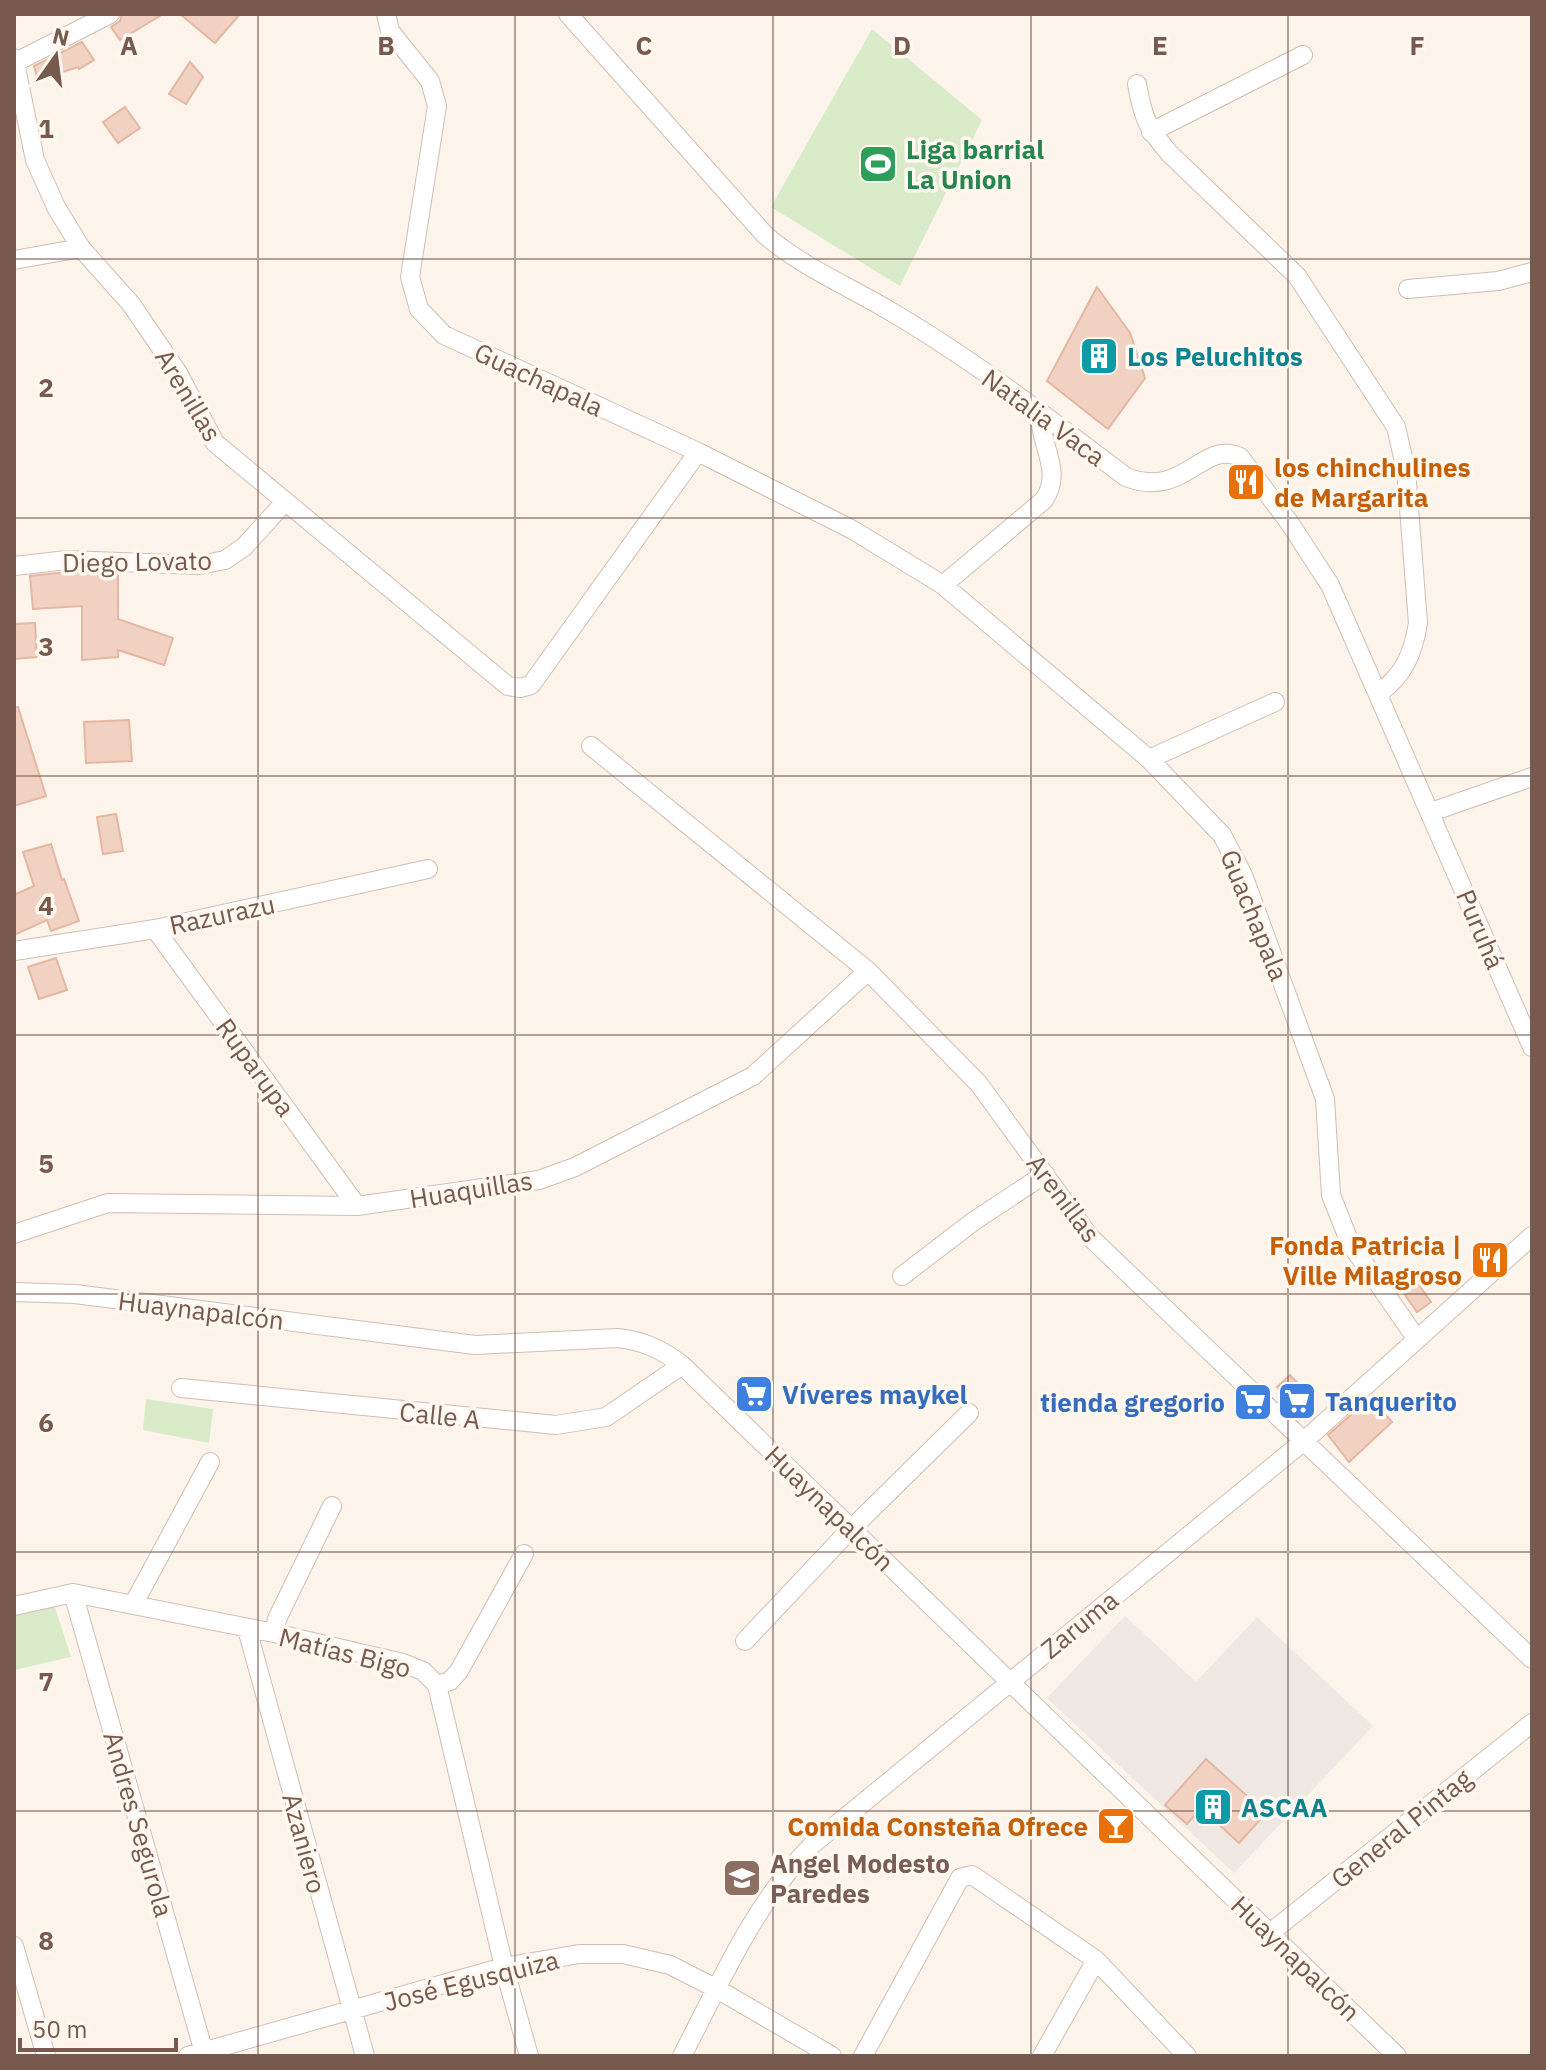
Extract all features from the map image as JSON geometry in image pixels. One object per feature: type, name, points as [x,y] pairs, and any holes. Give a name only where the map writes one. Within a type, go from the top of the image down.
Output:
[{"type":"street","points":[[14,60],[110,14]]},
{"type":"street","name":"Guachapala","points":[[386,14],[390,31],[430,81],[437,106],[410,277],[419,309],[444,335],[698,452],[853,530],[943,585],[1149,759],[1222,835],[1243,875],[1325,1099],[1331,1195],[1350,1243],[1416,1338]]},
{"type":"street","name":"Natalia Vaca","points":[[568,14],[765,235],[788,255],[894,313],[1041,413],[1126,477],[1140,482],[1167,482],[1220,453],[1240,457],[1289,522],[1330,585],[1431,812]]},
{"type":"street","points":[[1151,132],[1303,55]]},
{"type":"street","name":"Arenillas","points":[[14,60],[35,160],[56,207],[81,248],[131,304],[178,373],[215,443],[508,686],[520,688],[531,685],[698,452]]},
{"type":"street","points":[[1137,84],[1143,115],[1151,132],[1297,276],[1396,427],[1406,470],[1418,623],[1407,665],[1394,682],[1378,694]]},
{"type":"street","points":[[14,260],[81,248]]},
{"type":"street","points":[[1408,289],[1498,281],[1532,272]]},
{"type":"street","points":[[943,585],[1044,500],[1050,491],[1054,479],[1040,427],[1041,413]]},
{"type":"street","name":"Diego Lovato","points":[[14,566],[67,560],[199,565],[225,560],[244,547],[284,503]]},
{"type":"street","points":[[1149,759],[1275,702]]},
{"type":"street","name":"Arenillas","points":[[591,746],[868,971],[979,1084],[1090,1237],[1532,1659]]},
{"type":"street","points":[[1431,812],[1532,777]]},
{"type":"street","name":"Puruhá","points":[[1431,812],[1532,1047]]},
{"type":"street","name":"Razurazu","points":[[14,951],[155,929],[428,869]]},
{"type":"street","name":"Ruparupa","points":[[155,929],[357,1206]]},
{"type":"street","name":"Huaquillas","points":[[14,1234],[108,1203],[357,1206],[539,1180],[575,1167],[753,1076],[868,971]]},
{"type":"street","points":[[902,1276],[974,1221],[1045,1174]]},
{"type":"street","name":"Zaruma","points":[[682,2056],[768,1897],[787,1870],[813,1844],[1304,1441],[1532,1236]]},
{"type":"street","name":"Huaynapalcón","points":[[14,1292],[75,1294],[475,1345],[618,1338],[642,1340],[663,1350],[1397,2056]]},
{"type":"street","name":"Calle A","points":[[181,1388],[556,1425],[606,1417],[682,1365]]},
{"type":"street","points":[[745,1641],[969,1413]]},
{"type":"street","points":[[133,1605],[210,1462]]},
{"type":"street","points":[[274,1633],[277,1619],[332,1506]]},
{"type":"street","points":[[437,1685],[450,1681],[459,1671],[524,1554]]},
{"type":"street","name":"Matías Bigo","points":[[14,1606],[73,1593],[274,1633],[403,1663],[423,1671],[437,1685],[504,1967],[529,2056]]},
{"type":"street","name":"Andres Segurola","points":[[73,1593],[199,2055]]},
{"type":"street","name":"Azaniero","points":[[247,1629],[365,2056]]},
{"type":"street","name":"General Pintag","points":[[1270,1933],[1532,1723]]},
{"type":"street","points":[[863,2056],[960,1878],[966,1875],[972,1875],[1096,1960],[1187,2056]]},
{"type":"street","points":[[14,1946],[46,2056]]},
{"type":"street","name":"José Egusquiza","points":[[199,2055],[504,1967],[579,1954],[623,1954],[670,1965],[832,2056]]},
{"type":"street","points":[[1042,2056],[1096,1960]]},
{"type":"shaded area","points":[[1125,1616],[1196,1682],[1257,1617],[1373,1726],[1234,1873],[1047,1698]]},
{"type":"green space","name":"Liga barrial La Union","points":[[872,29],[982,120],[900,286],[771,207]]},
{"type":"green space","points":[[146,1399],[213,1409],[209,1443],[143,1430]]},
{"type":"green space","points":[[52,1598],[71,1657],[14,1670],[14,1606]]},
{"type":"building","points":[[122,14],[163,14],[120,40],[111,27],[120,21]]},
{"type":"building","points":[[180,14],[240,14],[215,43]]},
{"type":"building","points":[[82,42],[94,60],[79,69],[38,80],[34,66]]},
{"type":"building","points":[[190,62],[203,77],[186,104],[169,94]]},
{"type":"building","points":[[125,107],[140,128],[118,143],[103,122]]},
{"type":"building","name":"Los Peluchitos","points":[[1097,287],[1130,333],[1145,378],[1108,429],[1047,381]]},
{"type":"building","points":[[67,572],[118,574],[118,619],[173,638],[164,665],[118,650],[118,657],[82,660],[82,606],[33,609],[30,576]]},
{"type":"building","points":[[35,623],[37,657],[14,659],[14,624]]},
{"type":"building","points":[[18,707],[46,796],[14,806],[14,708]]},
{"type":"building","points":[[129,720],[132,761],[86,763],[84,722]]},
{"type":"building","points":[[116,814],[123,851],[103,854],[97,817]]},
{"type":"building","points":[[51,844],[79,921],[51,931],[47,920],[14,935],[14,895],[34,886],[23,852]]},
{"type":"building","points":[[56,958],[67,990],[39,999],[28,967]]},
{"type":"building","points":[[1412,1275],[1431,1302],[1417,1312],[1398,1285]]},
{"type":"building","points":[[1290,1375],[1309,1395],[1295,1408],[1277,1387]]},
{"type":"building","points":[[1370,1398],[1392,1422],[1349,1462],[1328,1435]]},
{"type":"building","name":"ASCAA","points":[[1206,1759],[1266,1813],[1239,1843],[1201,1808],[1187,1824],[1165,1805]]},
{"type":"place","name":"Liga barrial La Union","points":[[878,164]]},
{"type":"place","name":"Los Peluchitos","points":[[1099,356]]},
{"type":"place","name":"los chinchulines de Margarita","points":[[1246,482]]},
{"type":"place","name":"Fonda Patricia | Ville Milagroso","points":[[1490,1260]]},
{"type":"place","name":"Víveres maykel","points":[[754,1394]]},
{"type":"place","name":"Tanquerito","points":[[1297,1401]]},
{"type":"place","name":"tienda gregorio","points":[[1253,1402]]},
{"type":"place","name":"ASCAA","points":[[1213,1807]]},
{"type":"place","name":"Comida Consteña Ofrece","points":[[1116,1826]]},
{"type":"place","name":"Angel Modesto Paredes","points":[[742,1878]]}]
